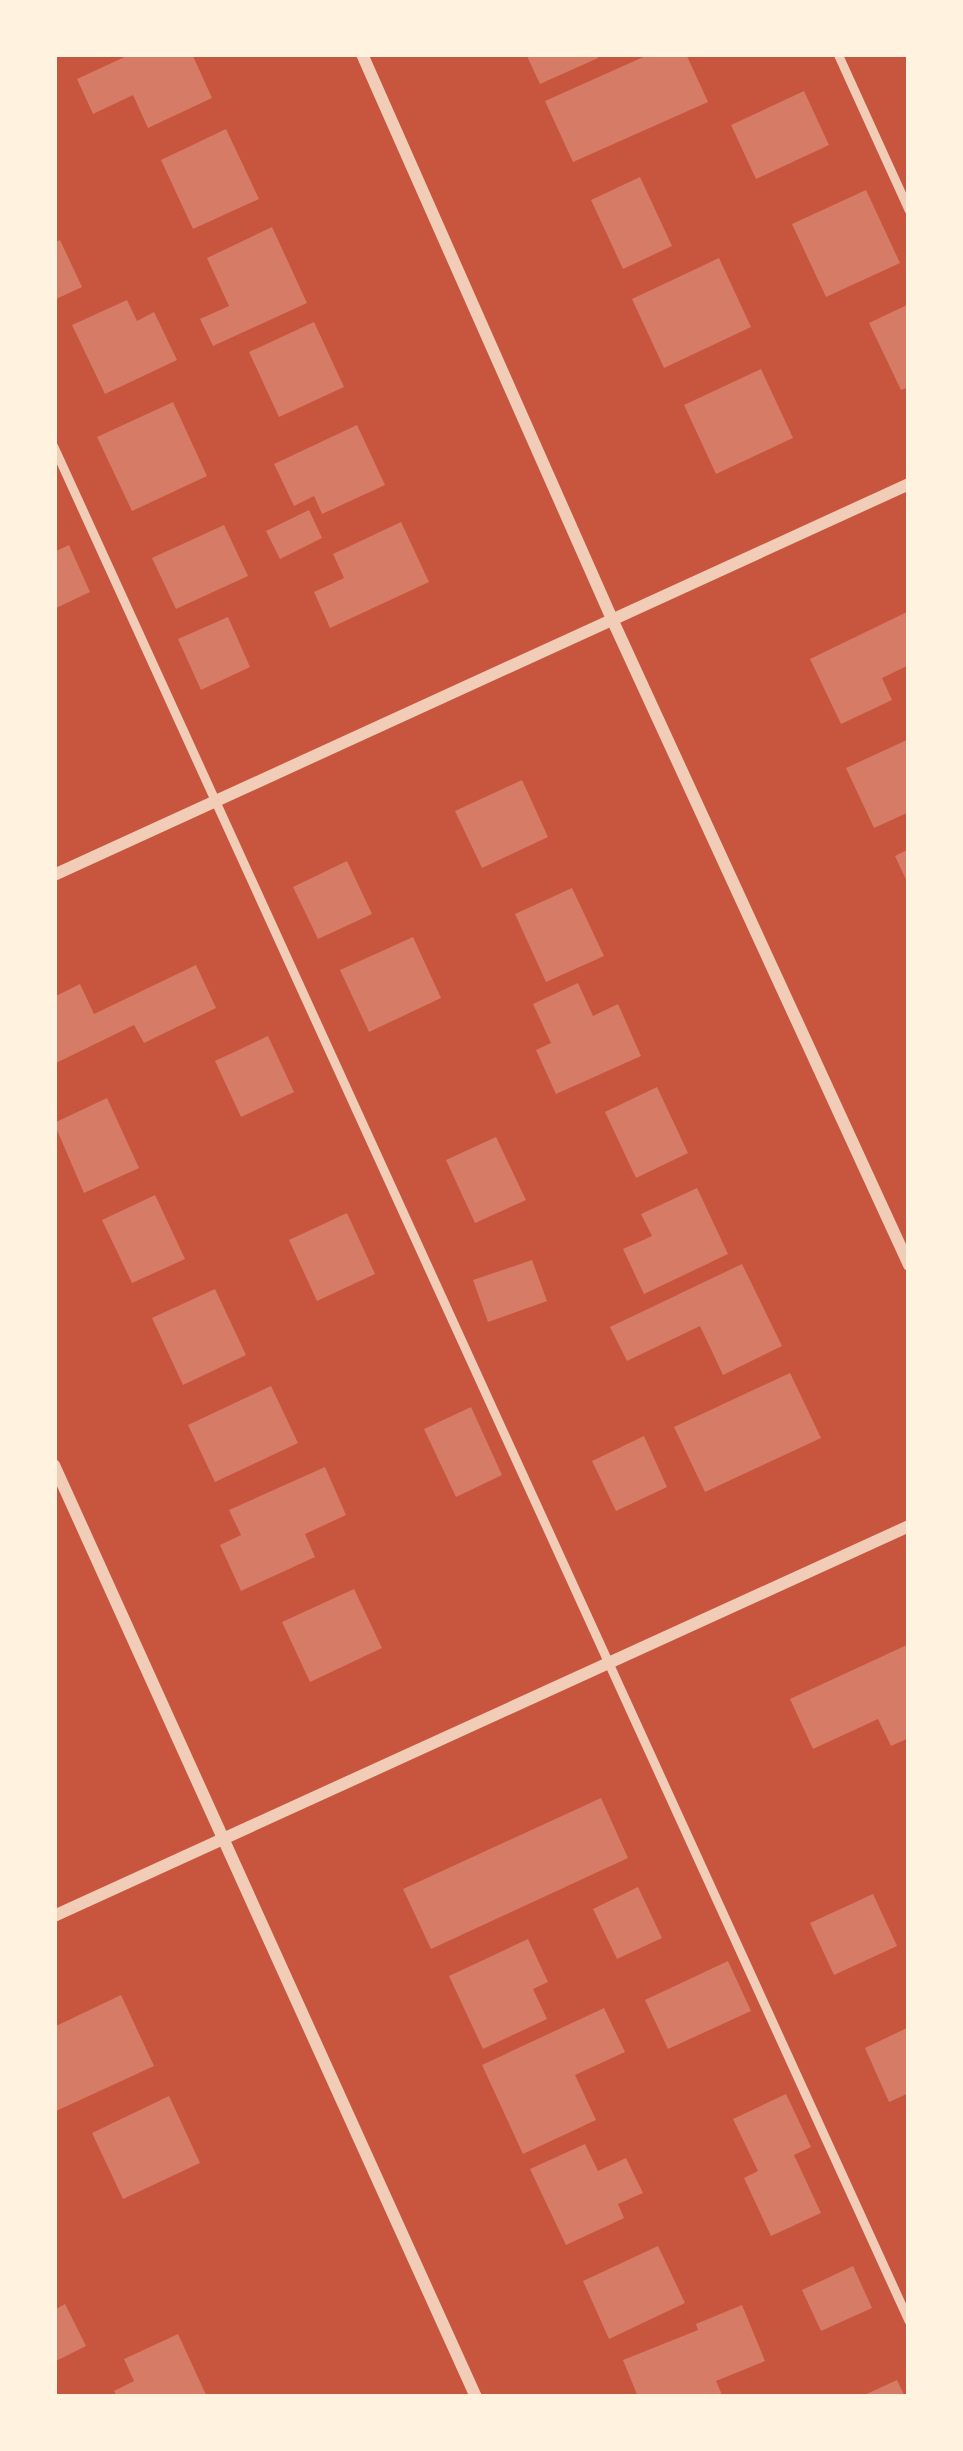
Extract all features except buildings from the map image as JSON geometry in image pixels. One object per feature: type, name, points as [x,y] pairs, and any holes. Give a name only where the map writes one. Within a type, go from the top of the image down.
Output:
[{"type":"street","points":[[362,54],[612,619],[909,1265]]},
{"type":"street","points":[[54,875],[909,484]]},
{"type":"street","points":[[54,1465],[476,2397]]},
{"type":"street","points":[[54,1916],[909,1526]]},
{"type":"lane","points":[[838,54],[909,209]]},
{"type":"lane","points":[[54,447],[909,2321]]}]
